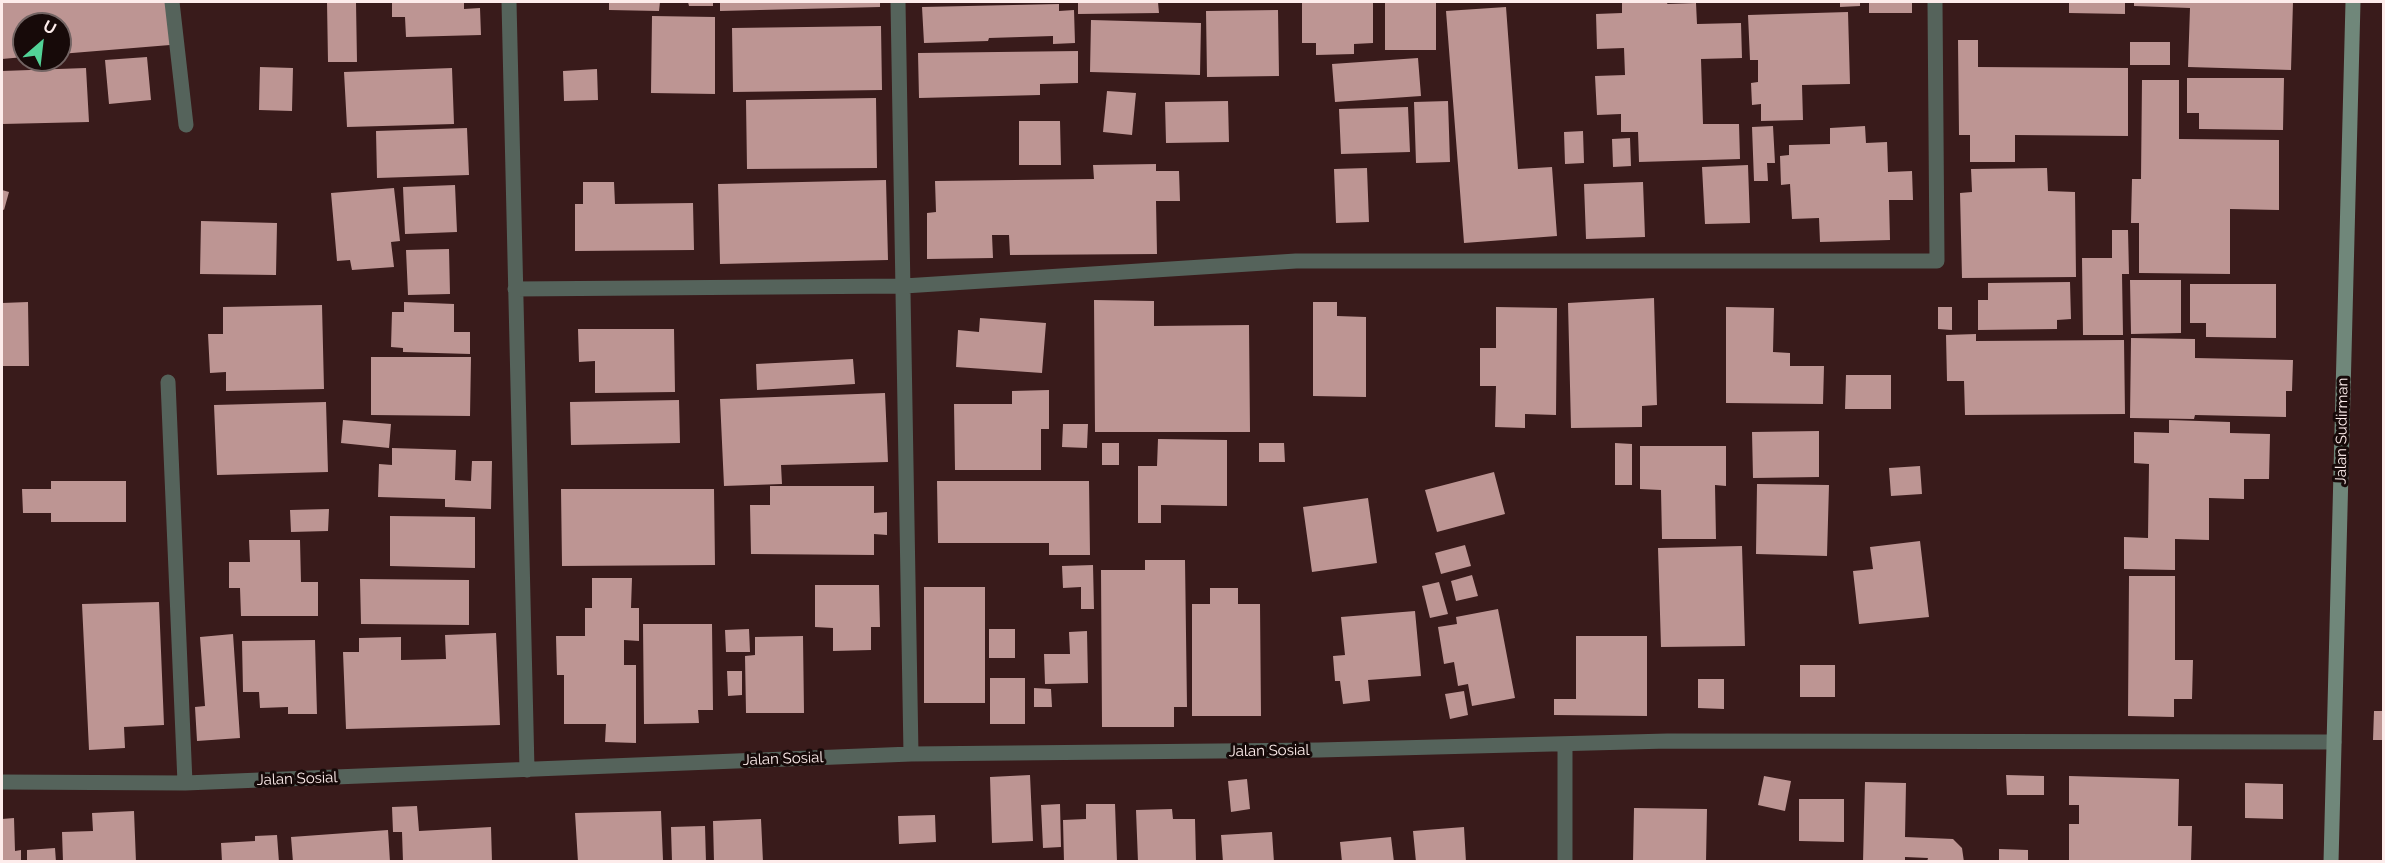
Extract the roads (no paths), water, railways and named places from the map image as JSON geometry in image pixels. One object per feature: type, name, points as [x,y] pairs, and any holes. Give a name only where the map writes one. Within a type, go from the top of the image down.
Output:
[{"type":"main road","name":"Jalan Sudirman","points":[[2331,861],[2353,2]]},
{"type":"street","points":[[172,2],[186,125]]},
{"type":"street","points":[[509,2],[527,770]]},
{"type":"street","points":[[898,2],[911,754]]},
{"type":"street","points":[[515,289],[904,286],[1296,261],[1937,261],[1935,2]]},
{"type":"street","points":[[168,382],[184,783]]},
{"type":"street","name":"Jalan Sosial","points":[[2,782],[184,783],[911,754],[1319,750],[1668,741],[2334,742]]},
{"type":"street","points":[[1564,744],[1565,861]]}]
